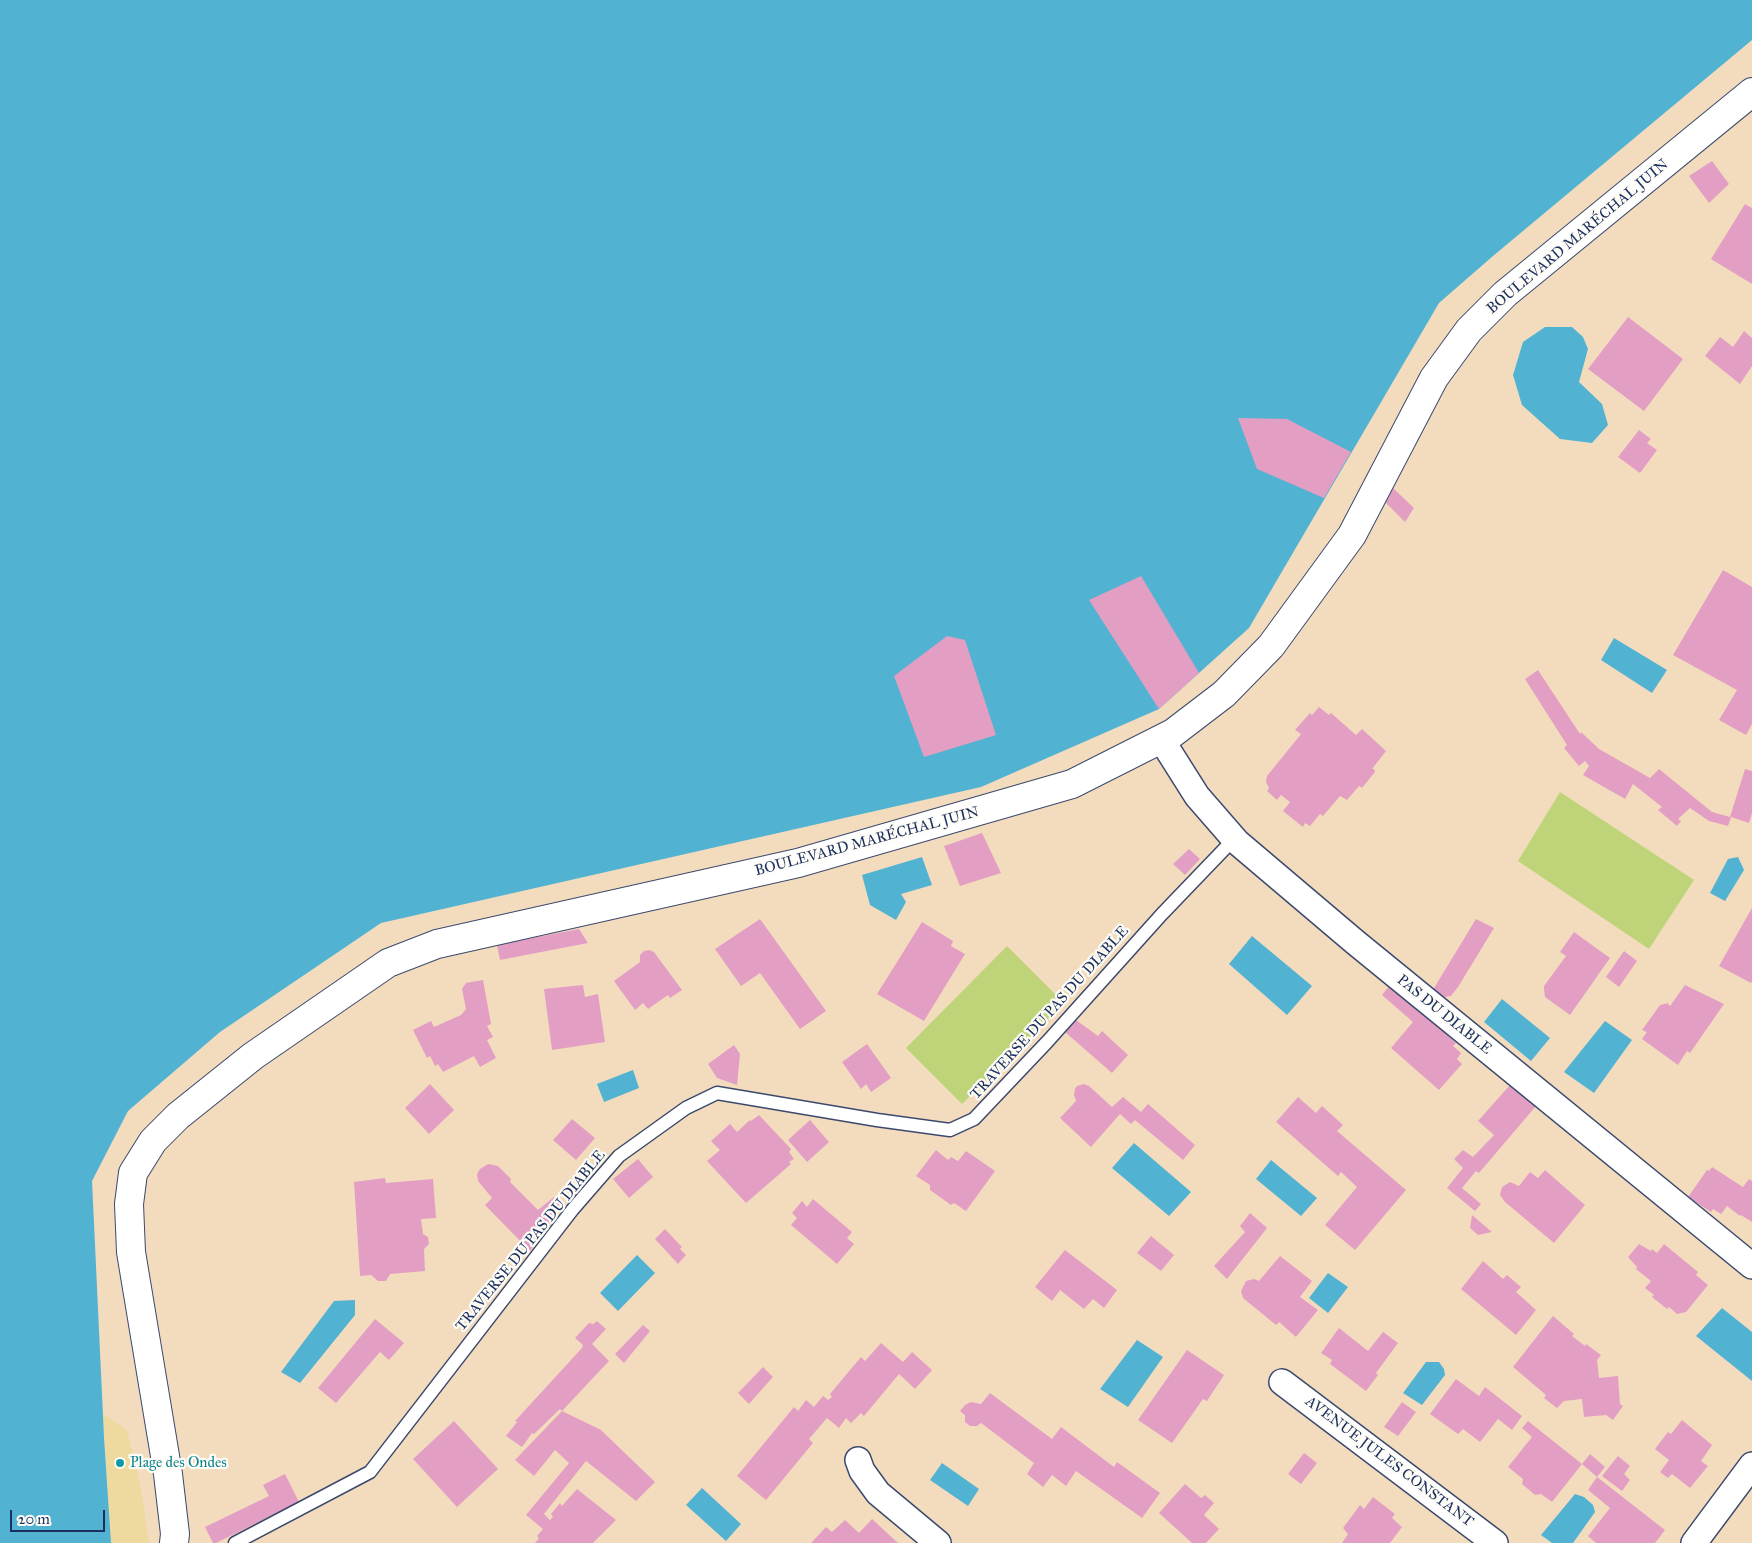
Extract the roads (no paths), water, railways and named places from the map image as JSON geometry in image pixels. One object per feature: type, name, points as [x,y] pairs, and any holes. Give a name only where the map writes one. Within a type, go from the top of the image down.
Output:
[{"type":"street","name":"BOULEVARD MARÉCHAL JUIN","points":[[174,1543],[168,1474],[131,1252],[129,1204],[133,1173],[153,1141],[178,1116],[253,1056],[388,963],[437,944],[798,864],[1072,784],[1173,733],[1224,694],[1271,646],[1352,535],[1434,378],[1469,330],[1505,294],[1752,92]]},
{"type":"street","name":"PAS DU DIABLE","points":[[1161,739],[1197,796],[1234,839],[1363,948],[1752,1266]]},
{"type":"street","name":"AVENUE JULES CONSTANT","points":[[1282,1382],[1496,1543]]},
{"type":"street","points":[[858,1460],[862,1471],[878,1493],[938,1543]]},
{"type":"street","points":[[1694,1543],[1752,1465]]},
{"type":"lane","name":"TRAVERSE DU PAS DU DIABLE","points":[[235,1543],[370,1472],[573,1209],[619,1156],[686,1108],[717,1093],[877,1120],[950,1130],[974,1119],[1048,1042],[1162,914],[1234,839]]},
{"type":"water","points":[[0,0],[1752,0],[1752,40],[1439,303],[1249,628],[1159,709],[981,787],[381,923],[220,1032],[128,1111],[92,1181],[111,1543],[0,1543]]},
{"type":"water","points":[[1545,327],[1572,327],[1583,337],[1588,349],[1579,382],[1602,404],[1608,425],[1592,443],[1560,439],[1522,405],[1513,375],[1523,342]]},
{"type":"water","points":[[1614,638],[1667,670],[1652,693],[1601,660]]},
{"type":"water","points":[[922,857],[932,885],[901,894],[906,902],[896,920],[870,905],[862,875]]},
{"type":"water","points":[[1738,857],[1744,870],[1725,901],[1710,893],[1728,859]]},
{"type":"water","points":[[1252,936],[1312,986],[1287,1015],[1229,964]]},
{"type":"water","points":[[1502,999],[1550,1038],[1531,1061],[1484,1022]]},
{"type":"water","points":[[1605,1021],[1632,1040],[1594,1093],[1564,1072]]},
{"type":"water","points":[[633,1070],[639,1088],[604,1102],[597,1084]]},
{"type":"water","points":[[1134,1143],[1191,1192],[1169,1216],[1112,1168]]},
{"type":"water","points":[[1271,1160],[1317,1198],[1301,1216],[1256,1179]]},
{"type":"water","points":[[637,1255],[655,1273],[618,1311],[600,1293]]},
{"type":"water","points":[[1328,1273],[1348,1287],[1328,1313],[1309,1298]]},
{"type":"water","points":[[355,1300],[355,1315],[300,1383],[281,1372],[334,1301]]},
{"type":"water","points":[[1722,1308],[1752,1332],[1752,1381],[1696,1336]]},
{"type":"water","points":[[1137,1340],[1163,1357],[1128,1407],[1100,1389]]},
{"type":"water","points":[[1426,1362],[1439,1362],[1444,1369],[1445,1375],[1422,1405],[1403,1393]]},
{"type":"water","points":[[942,1463],[979,1489],[968,1506],[930,1480]]},
{"type":"water","points":[[702,1488],[741,1524],[726,1541],[686,1505]]},
{"type":"water","points":[[1575,1494],[1584,1497],[1593,1505],[1595,1512],[1573,1543],[1552,1543],[1541,1535]]},
{"type":"place","name":"Plage des Ondes","points":[[120,1463]]}]
